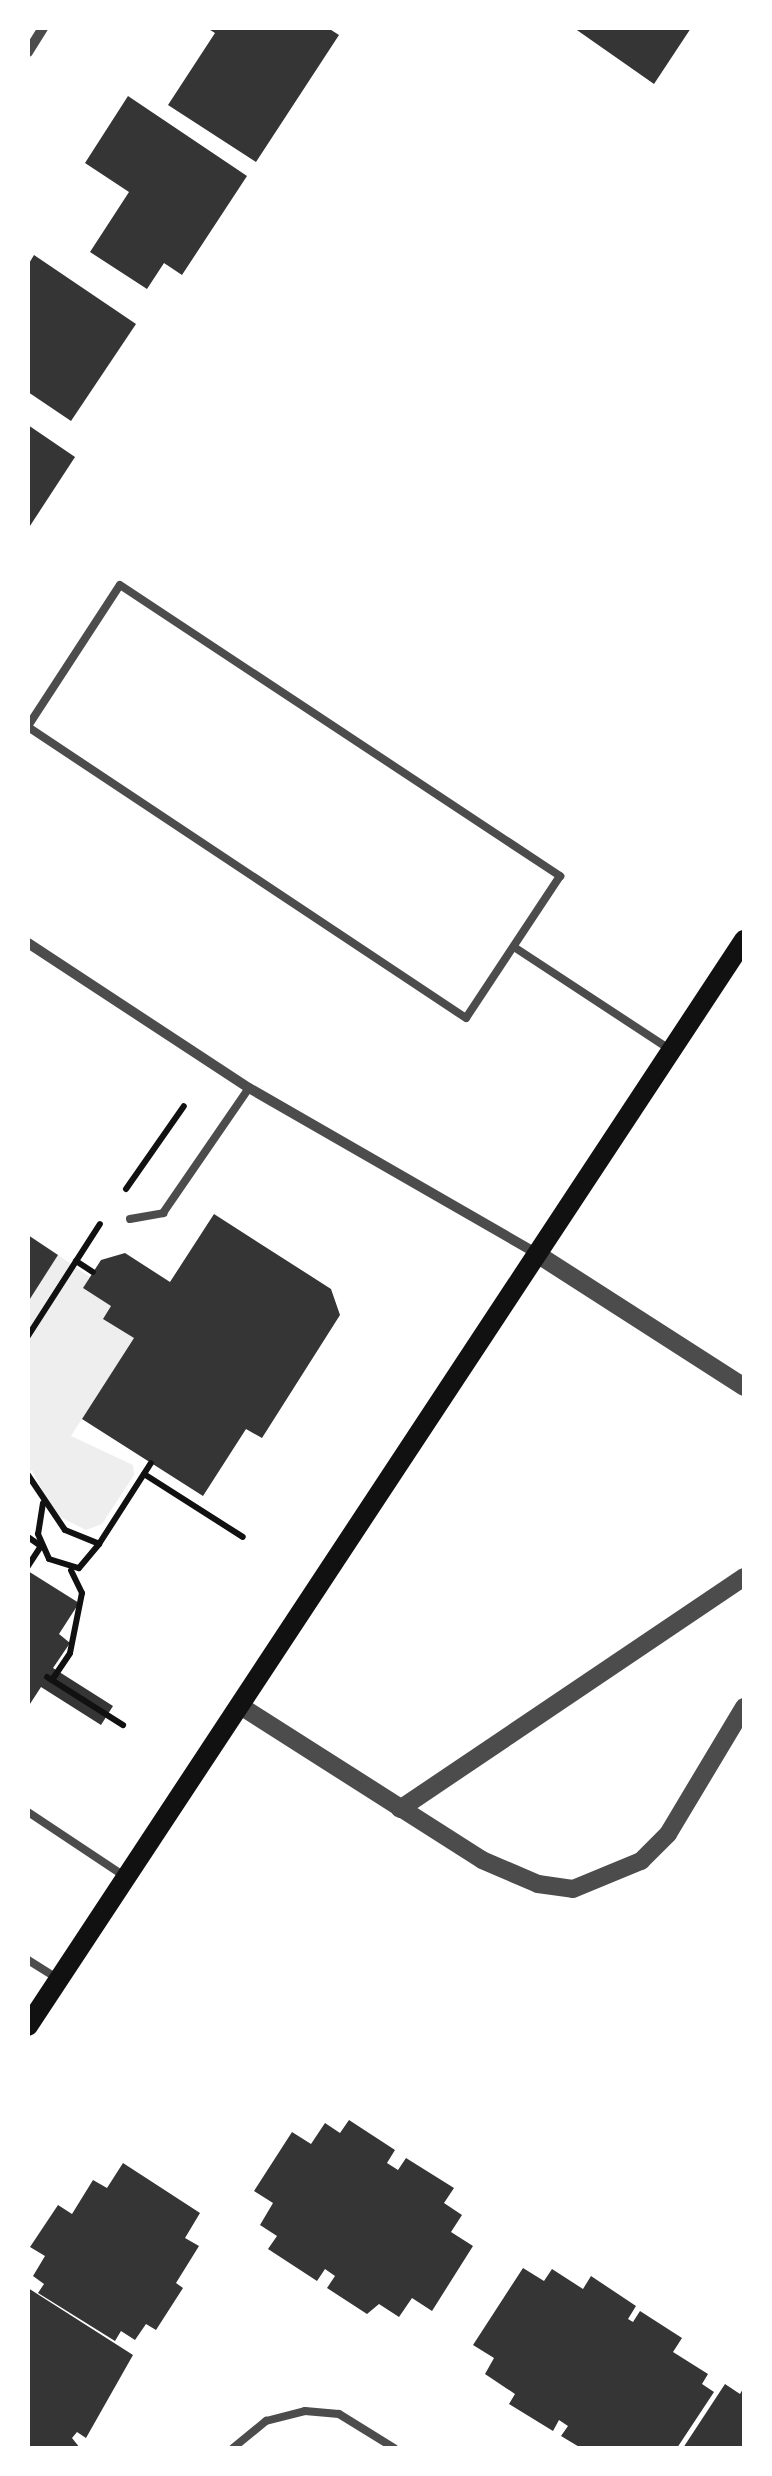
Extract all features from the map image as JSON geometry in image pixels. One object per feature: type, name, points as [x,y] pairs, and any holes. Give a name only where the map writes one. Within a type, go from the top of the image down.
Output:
[{"type":"main road","points":[[28,2026],[744,940]]},
{"type":"street","points":[[28,52],[43,28]]},
{"type":"street","points":[[28,944],[249,1088],[537,1254],[744,1388]]},
{"type":"street","points":[[400,1809],[744,1577]]},
{"type":"street","points":[[240,1705],[482,1860],[538,1884],[573,1889],[641,1860],[668,1834],[744,1707]]},
{"type":"lane","points":[[120,585],[560,876],[466,1018],[28,727],[120,585]]},
{"type":"lane","points":[[514,947],[672,1050]]},
{"type":"lane","points":[[130,1219],[163,1214],[249,1088]]},
{"type":"lane","points":[[28,1812],[126,1877]]},
{"type":"lane","points":[[28,1960],[59,1979]]},
{"type":"lane","points":[[234,2448],[266,2421],[305,2410],[339,2414],[394,2448]]},
{"type":"path","points":[[147,1163],[184,1106]]},
{"type":"path","points":[[28,1336],[31,1324],[102,1220]]},
{"type":"path","points":[[76,1261],[93,1272]]},
{"type":"path","points":[[70,1569],[86,1565],[151,1463]]},
{"type":"path","points":[[28,1474],[65,1530],[100,1544]]},
{"type":"path","points":[[144,1474],[243,1537]]},
{"type":"path","points":[[28,1566],[41,1546],[44,1501]]},
{"type":"path","points":[[28,1538],[41,1546],[49,1559],[70,1569],[82,1593],[70,1653],[50,1679],[123,1725]]},
{"type":"shaded area","points":[[58,1255],[90,1277],[111,1306],[104,1319],[134,1338],[71,1436],[133,1465],[134,1475],[102,1524],[86,1530],[54,1514],[32,1470],[28,1473],[28,1302]]},
{"type":"building","points":[[207,28],[328,28],[339,35],[256,162],[168,105],[215,33]]},
{"type":"building","points":[[574,28],[691,28],[654,84]]},
{"type":"building","points":[[128,96],[247,176],[182,275],[164,263],[147,289],[90,252],[129,192],[85,163]]},
{"type":"building","points":[[34,255],[136,324],[71,421],[28,392],[28,265]]},
{"type":"building","points":[[28,425],[75,457],[28,529]]},
{"type":"building","points":[[214,1214],[331,1289],[340,1315],[262,1438],[246,1429],[203,1496],[82,1419],[134,1338],[103,1319],[111,1306],[83,1288],[101,1260],[125,1253],[170,1282]]},
{"type":"building","points":[[28,1235],[58,1255],[28,1302]]},
{"type":"building","points":[[28,1571],[79,1603],[59,1634],[70,1643],[53,1668],[113,1706],[101,1725],[41,1687],[28,1707]]},
{"type":"building","points":[[349,2120],[395,2150],[387,2163],[398,2170],[406,2158],[454,2188],[444,2203],[462,2215],[451,2232],[473,2246],[432,2311],[412,2298],[399,2317],[379,2304],[367,2314],[327,2288],[335,2276],[325,2269],[317,2281],[268,2249],[277,2236],[260,2225],[273,2203],[254,2191],[292,2132],[311,2144],[325,2123],[340,2133]]},
{"type":"building","points":[[123,2163],[200,2213],[185,2238],[199,2246],[176,2283],[183,2288],[156,2330],[146,2324],[135,2340],[121,2331],[115,2341],[38,2293],[44,2284],[33,2276],[45,2256],[30,2247],[58,2205],[72,2214],[93,2180],[107,2188]]},
{"type":"building","points":[[523,2268],[544,2281],[552,2269],[583,2289],[591,2276],[636,2306],[628,2319],[633,2322],[640,2311],[682,2338],[673,2352],[708,2374],[702,2384],[714,2392],[677,2448],[581,2448],[561,2436],[568,2426],[559,2420],[553,2431],[509,2404],[515,2394],[485,2374],[494,2358],[473,2345]]},
{"type":"building","points":[[28,2288],[133,2355],[86,2438],[77,2432],[72,2438],[80,2448],[28,2448]]},
{"type":"building","points":[[725,2384],[740,2394],[744,2387],[744,2448],[683,2448]]}]
